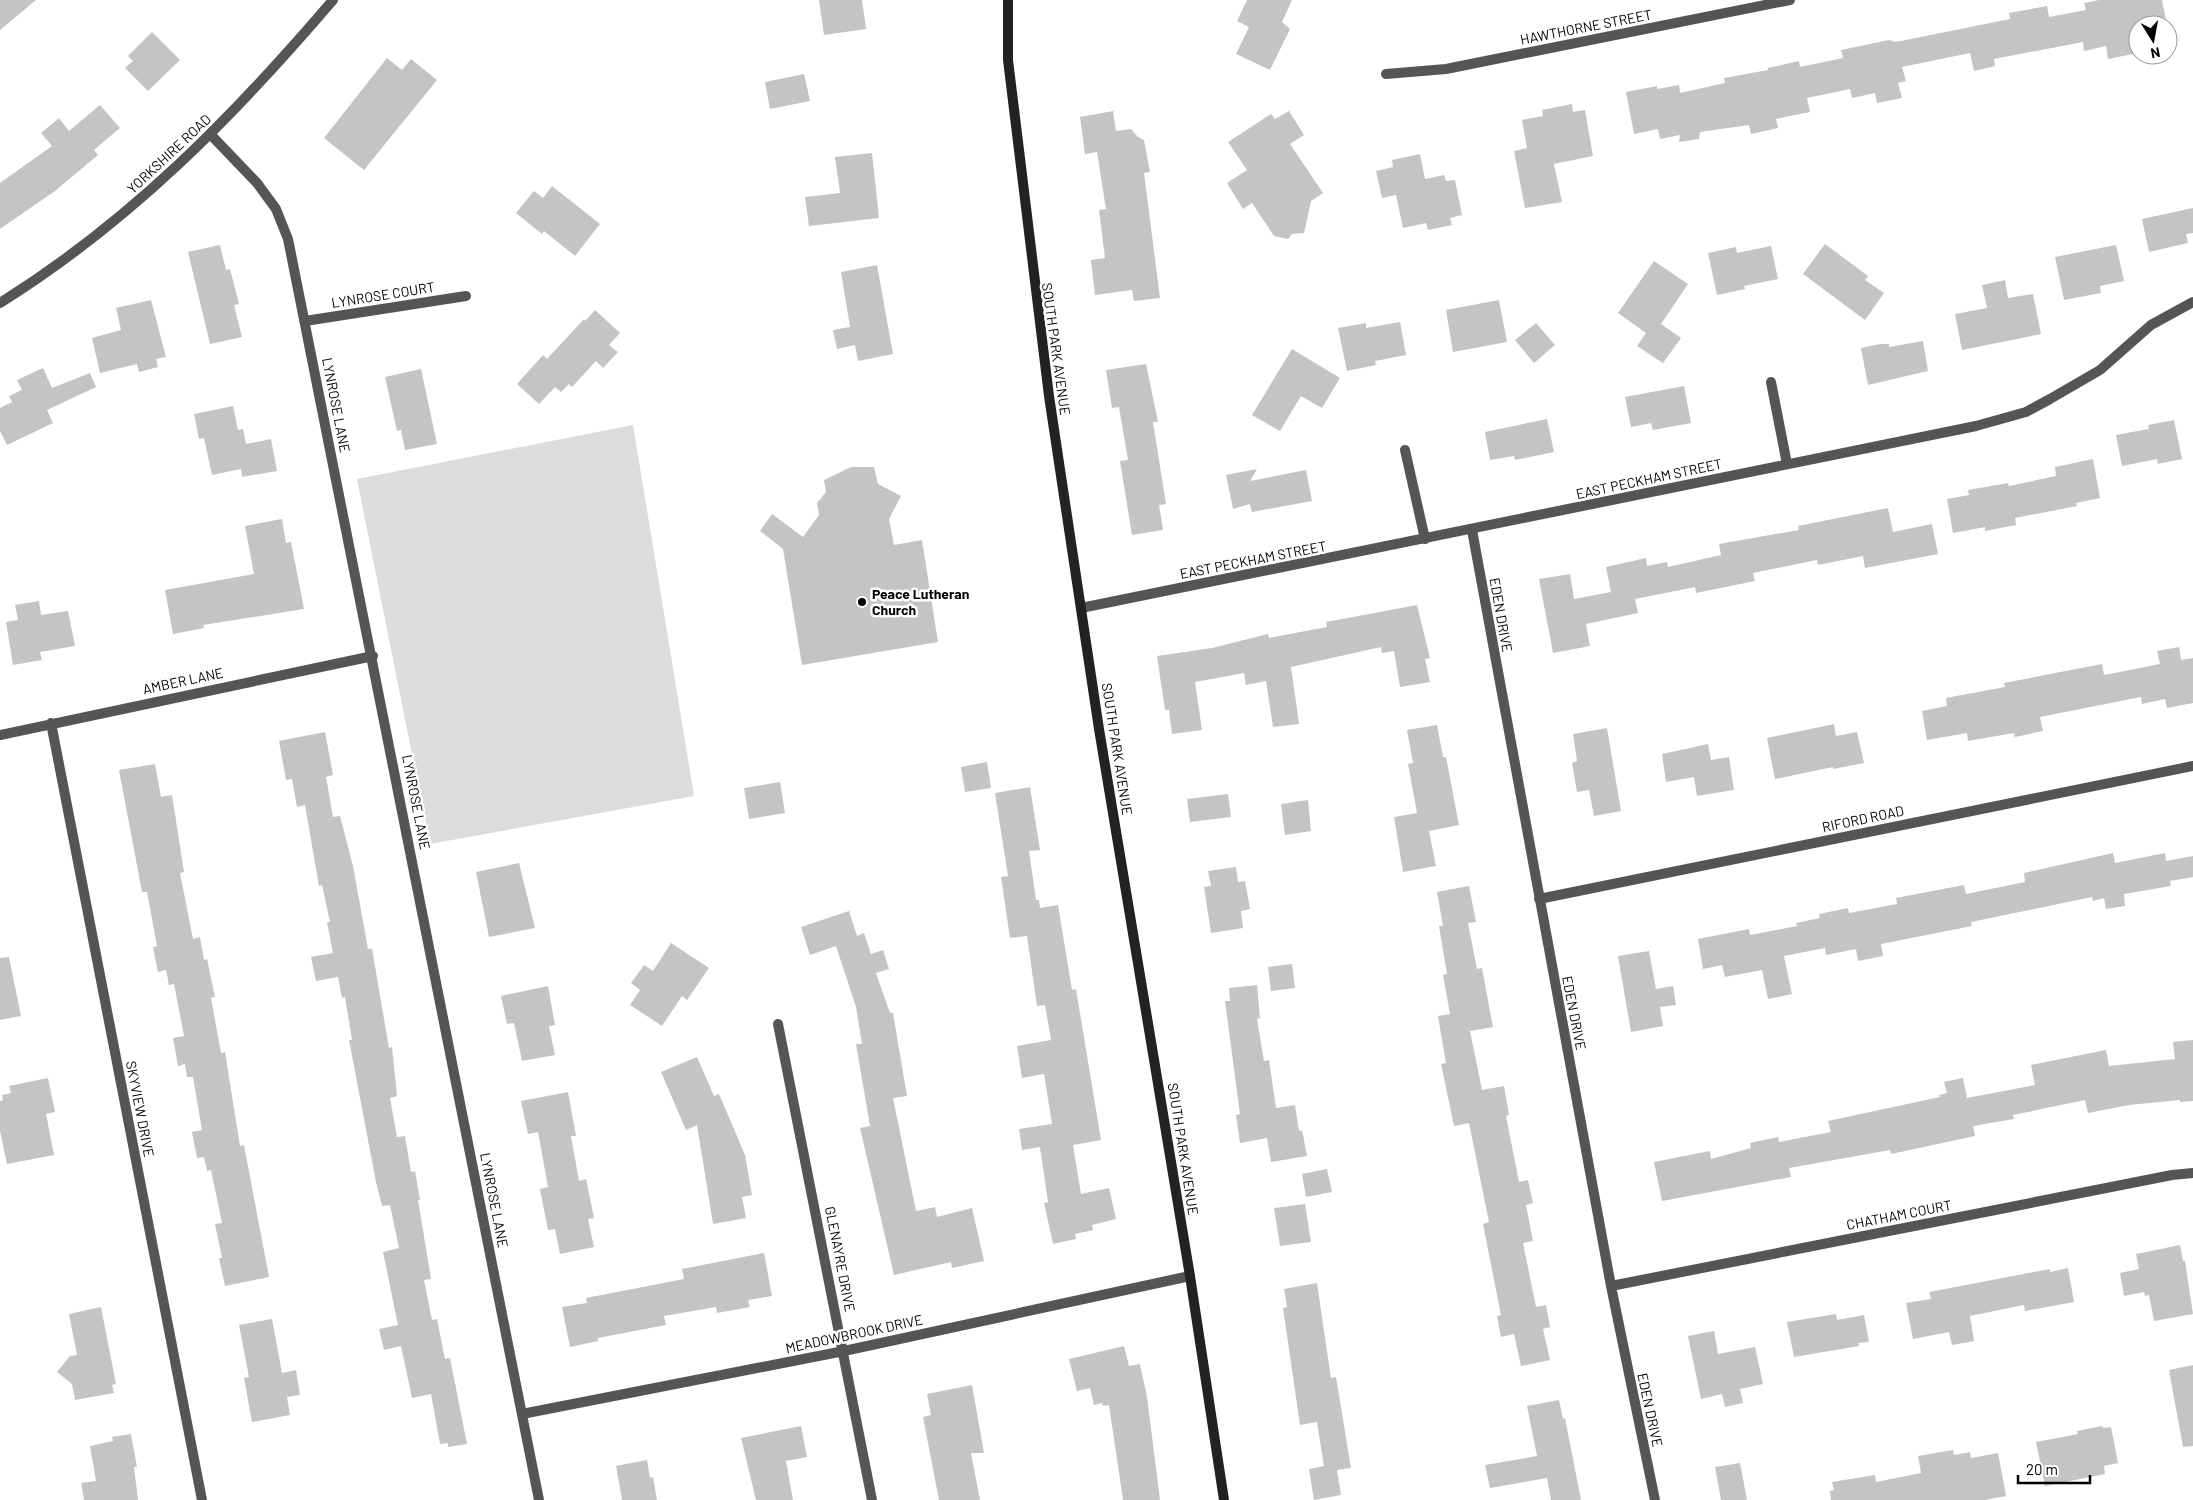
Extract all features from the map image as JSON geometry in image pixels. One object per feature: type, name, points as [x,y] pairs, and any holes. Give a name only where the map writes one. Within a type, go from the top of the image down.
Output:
[{"type":"main road","name":"SOUTH PARK AVENUE","points":[[1008,0],[1008,60],[1035,301],[1081,608],[1190,1276],[1224,1500]]},
{"type":"street","name":"YORKSHIRE ROAD","points":[[0,303],[48,273],[132,207],[211,135],[270,74],[333,0]]},
{"type":"street","name":"HAWTHORNE STREET","points":[[1386,74],[1446,69],[1790,0]]},
{"type":"street","name":"LYNROSE LANE","points":[[211,135],[257,183],[276,209],[288,239],[373,656],[538,1500]]},
{"type":"street","name":"LYNROSE COURT","points":[[305,321],[466,296]]},
{"type":"street","name":"EAST PECKHAM STREET","points":[[1081,608],[1976,426],[2026,412],[2100,370],[2151,325],[2193,302]]},
{"type":"street","points":[[1771,382],[1787,464]]},
{"type":"street","points":[[1405,450],[1425,539]]},
{"type":"street","name":"EDEN DRIVE","points":[[1472,530],[1611,1286],[1655,1500]]},
{"type":"street","name":"AMBER LANE","points":[[0,735],[373,656]]},
{"type":"street","name":"SKYVIEW DRIVE","points":[[51,723],[202,1500]]},
{"type":"street","name":"RIFORD ROAD","points":[[1539,899],[2193,766]]},
{"type":"street","name":"GLENAYRE DRIVE","points":[[778,1024],[872,1500]]},
{"type":"street","name":"CHATHAM COURT","points":[[1611,1286],[2163,1177],[2193,1173]]},
{"type":"street","name":"MEADOWBROOK DRIVE","points":[[522,1414],[844,1351],[1190,1276]]},
{"type":"shaded area","points":[[633,425],[694,796],[430,844],[357,479]]},
{"type":"building","points":[[0,0],[36,0],[0,30]]},
{"type":"building","points":[[819,0],[862,0],[866,29],[824,35]]},
{"type":"building","points":[[1247,0],[1292,0],[1282,22],[1290,29],[1270,70],[1236,54],[1249,27],[1237,21]]},
{"type":"building","points":[[2099,0],[2162,0],[2165,15],[2128,15],[2128,55],[2108,59],[2106,46],[2084,51],[2083,42],[1994,59],[1995,66],[1974,71],[1970,53],[1902,67],[1906,81],[1898,83],[1902,98],[1877,103],[1875,93],[1852,98],[1850,89],[1807,98],[1810,112],[1776,119],[1778,128],[1751,134],[1749,125],[1700,132],[1699,139],[1679,142],[1680,135],[1660,139],[1658,129],[1634,134],[1626,92],[1657,86],[1657,89],[1679,85],[1680,93],[1725,83],[1724,78],[1768,70],[1768,68],[1799,61],[1800,67],[1843,58],[1841,50],[1889,40],[1896,42],[2010,19],[2009,13],[2047,6],[2049,17],[2086,10],[2084,3]]},
{"type":"building","points":[[152,32],[180,60],[148,91],[125,68],[133,61],[128,56]]},
{"type":"building","points":[[387,58],[402,70],[411,59],[437,80],[364,170],[324,138]]},
{"type":"building","points":[[804,74],[810,101],[770,109],[765,82]]},
{"type":"building","points":[[1572,104],[1573,112],[1585,110],[1593,156],[1554,164],[1562,202],[1525,208],[1514,151],[1527,148],[1522,120],[1543,116],[1542,110]]},
{"type":"building","points":[[100,105],[120,128],[94,150],[98,155],[55,191],[0,229],[0,183],[52,146],[41,133],[59,118],[69,131]]},
{"type":"building","points":[[1113,111],[1116,131],[1131,129],[1138,137],[1144,140],[1150,172],[1144,173],[1160,298],[1134,301],[1132,290],[1095,295],[1091,260],[1105,258],[1099,210],[1106,209],[1097,152],[1085,154],[1080,117]]},
{"type":"building","points":[[1289,111],[1304,135],[1290,144],[1323,193],[1311,201],[1304,233],[1292,234],[1288,239],[1274,236],[1252,203],[1243,209],[1227,183],[1247,170],[1228,142],[1271,114],[1275,119]]},
{"type":"building","points":[[872,153],[879,218],[809,226],[805,197],[840,193],[835,157]]},
{"type":"building","points":[[1420,154],[1425,179],[1444,175],[1446,181],[1455,180],[1462,215],[1450,218],[1452,225],[1428,230],[1426,223],[1403,228],[1396,195],[1382,198],[1376,171],[1393,167],[1392,160]]},
{"type":"building","points":[[552,186],[600,224],[575,256],[544,231],[542,234],[516,213],[534,191],[543,198]]},
{"type":"building","points":[[2193,208],[2193,233],[2186,234],[2188,243],[2149,252],[2142,219]]},
{"type":"building","points":[[1825,244],[1868,276],[1865,280],[1884,293],[1865,320],[1803,274]]},
{"type":"building","points":[[220,245],[226,270],[230,269],[239,304],[234,305],[242,337],[210,344],[188,252]]},
{"type":"building","points":[[2116,245],[2124,281],[2100,286],[2101,293],[2064,300],[2055,257]]},
{"type":"building","points":[[1771,246],[1778,279],[1744,286],[1745,289],[1717,295],[1708,253],[1736,247],[1737,253]]},
{"type":"building","points":[[1654,261],[1688,284],[1661,324],[1681,338],[1663,363],[1637,346],[1646,333],[1618,313]]},
{"type":"building","points":[[877,265],[893,354],[858,361],[855,345],[837,349],[833,330],[850,327],[841,272]]},
{"type":"building","points":[[2005,280],[2008,298],[2033,294],[2041,334],[1962,350],[1955,314],[1987,308],[1982,285]]},
{"type":"building","points":[[151,300],[166,357],[156,359],[158,367],[139,372],[137,364],[100,373],[92,338],[121,330],[116,308]]},
{"type":"building","points":[[1499,300],[1507,342],[1453,352],[1446,310]]},
{"type":"building","points":[[595,310],[620,333],[609,345],[618,352],[603,368],[596,361],[572,387],[569,384],[561,392],[555,387],[539,404],[517,384],[543,355],[547,359],[584,319],[585,321]]},
{"type":"building","points":[[1400,322],[1406,355],[1375,361],[1376,365],[1347,371],[1338,328],[1366,323],[1366,328]]},
{"type":"building","points":[[1536,323],[1555,345],[1534,363],[1515,340]]},
{"type":"building","points":[[1923,341],[1928,371],[1868,385],[1861,348],[1880,344],[1889,344],[1889,347]]},
{"type":"building","points":[[1292,349],[1340,378],[1322,408],[1301,396],[1280,431],[1252,415]]},
{"type":"building","points":[[1146,364],[1158,422],[1153,422],[1166,504],[1159,505],[1163,530],[1132,535],[1120,461],[1128,460],[1119,407],[1112,408],[1106,370]]},
{"type":"building","points":[[43,368],[52,388],[90,373],[96,387],[47,410],[53,423],[7,445],[0,431],[0,408],[12,402],[9,396],[22,390],[17,380]]},
{"type":"building","points":[[421,369],[437,444],[405,450],[401,430],[397,431],[385,377]]},
{"type":"building","points":[[1684,386],[1691,423],[1653,430],[1651,423],[1631,427],[1625,397]]},
{"type":"building","points":[[233,406],[238,430],[243,429],[246,444],[271,439],[277,471],[242,477],[241,469],[212,475],[204,438],[199,439],[194,414]]},
{"type":"building","points":[[1547,419],[1554,452],[1515,460],[1514,456],[1490,460],[1485,432]]},
{"type":"building","points":[[2174,420],[2182,459],[2158,464],[2157,459],[2122,466],[2116,435],[2149,429],[2148,425]]},
{"type":"building","points":[[2093,459],[2100,498],[2076,503],[2077,506],[2015,518],[2016,525],[1985,531],[1985,527],[1953,533],[1947,499],[1969,495],[1968,490],[2008,483],[2009,486],[2056,476],[2055,467]]},
{"type":"building","name":"Peace Lutheran Church","points":[[851,467],[874,467],[878,484],[901,496],[889,519],[894,545],[922,540],[938,642],[802,665],[783,549],[760,531],[772,514],[803,537],[819,515],[817,503],[826,492],[824,480]]},
{"type":"building","points":[[1257,469],[1250,481],[1306,470],[1312,501],[1252,512],[1250,504],[1233,509],[1226,475]]},
{"type":"building","points":[[1888,508],[1893,532],[1932,524],[1938,554],[1865,568],[1863,556],[1818,565],[1817,560],[1753,573],[1755,581],[1696,593],[1695,587],[1635,599],[1638,613],[1586,624],[1590,646],[1553,653],[1539,579],[1570,574],[1574,599],[1611,592],[1606,567],[1646,558],[1647,566],[1667,562],[1668,567],[1721,555],[1719,544],[1799,530],[1798,526]]},
{"type":"building","points":[[282,519],[286,543],[291,542],[304,609],[203,625],[204,628],[173,634],[165,590],[254,574],[245,526]]},
{"type":"building","points":[[39,601],[41,615],[68,611],[75,646],[40,652],[42,660],[13,665],[6,622],[18,620],[15,605]]},
{"type":"building","points":[[1417,605],[1430,658],[1425,659],[1430,682],[1400,687],[1394,651],[1382,653],[1381,647],[1291,667],[1299,724],[1273,727],[1266,681],[1246,685],[1244,673],[1195,682],[1202,730],[1172,734],[1169,710],[1165,710],[1157,656],[1212,648],[1268,634],[1269,638],[1327,627],[1326,622]]},
{"type":"building","points":[[2179,647],[2181,660],[2193,658],[2193,703],[2167,708],[2165,699],[2142,704],[2141,697],[2040,717],[2043,731],[2015,737],[2014,733],[1968,741],[1967,733],[1927,740],[1922,711],[1947,706],[1946,698],[2005,687],[2004,683],[2102,664],[2104,675],[2160,664],[2157,651]]},
{"type":"building","points":[[1834,724],[1836,736],[1857,732],[1864,763],[1833,769],[1833,767],[1775,779],[1767,738]]},
{"type":"building","points":[[1437,725],[1443,757],[1446,757],[1459,825],[1429,831],[1436,866],[1403,872],[1394,817],[1417,813],[1408,764],[1413,763],[1407,730]]},
{"type":"building","points":[[1607,728],[1621,811],[1594,816],[1589,790],[1577,792],[1572,763],[1577,761],[1573,734]]},
{"type":"building","points":[[325,732],[333,775],[326,777],[333,817],[340,816],[353,866],[368,949],[372,949],[389,1048],[392,1047],[397,1096],[390,1098],[397,1137],[405,1136],[411,1172],[415,1171],[431,1279],[424,1280],[432,1320],[437,1319],[445,1359],[450,1358],[467,1444],[448,1447],[448,1443],[440,1444],[431,1394],[412,1398],[401,1346],[384,1350],[379,1329],[398,1325],[383,1252],[399,1248],[390,1205],[382,1206],[376,1182],[349,1040],[352,1040],[345,997],[342,998],[338,977],[316,981],[311,957],[333,953],[327,922],[330,922],[322,885],[319,886],[305,805],[297,807],[292,779],[286,780],[279,741]]},
{"type":"building","points":[[1708,744],[1711,760],[1729,757],[1734,790],[1697,796],[1694,777],[1666,782],[1662,754]]},
{"type":"building","points":[[987,762],[991,788],[965,792],[961,767]]},
{"type":"building","points":[[155,764],[161,797],[172,795],[184,872],[180,873],[193,939],[200,937],[204,960],[207,959],[215,997],[211,998],[221,1053],[225,1052],[240,1146],[244,1145],[269,1277],[225,1286],[215,1224],[222,1223],[211,1170],[207,1171],[204,1157],[197,1158],[192,1132],[202,1130],[193,1077],[187,1077],[185,1064],[178,1066],[173,1038],[184,1036],[174,984],[169,985],[166,970],[158,972],[153,947],[157,946],[147,892],[142,892],[119,770]]},
{"type":"building","points":[[780,782],[785,813],[749,819],[744,788]]},
{"type":"building","points":[[1030,787],[1040,850],[1029,851],[1036,900],[1039,900],[1040,908],[1058,905],[1072,990],[1076,989],[1101,1140],[1073,1145],[1081,1194],[1109,1188],[1116,1219],[1092,1225],[1093,1230],[1075,1234],[1076,1239],[1053,1244],[1044,1203],[1048,1202],[1040,1147],[1022,1150],[1019,1129],[1052,1124],[1044,1074],[1022,1078],[1017,1046],[1051,1040],[1045,1005],[1037,1006],[1027,936],[1010,938],[1001,877],[1008,876],[995,793]]},
{"type":"building","points":[[1228,794],[1231,817],[1190,822],[1187,799]]},
{"type":"building","points":[[1308,800],[1311,831],[1285,835],[1281,804]]},
{"type":"building","points":[[2113,853],[2115,863],[2165,853],[2166,861],[2193,856],[2193,877],[2170,881],[2171,886],[2124,894],[2125,906],[2106,909],[2104,898],[2093,901],[2092,897],[1971,922],[1972,926],[1881,944],[1883,956],[1858,961],[1856,949],[1826,955],[1825,948],[1784,956],[1792,994],[1768,999],[1762,970],[1725,977],[1722,965],[1703,969],[1698,939],[1749,929],[1750,935],[1797,926],[1796,923],[1820,918],[1819,914],[1848,908],[1849,913],[1897,904],[1896,898],[1964,885],[1966,894],[2025,882],[2024,873]]},
{"type":"building","points":[[519,863],[535,928],[489,937],[476,872]]},
{"type":"building","points":[[1236,867],[1238,882],[1245,881],[1250,909],[1241,911],[1243,928],[1211,933],[1204,887],[1211,886],[1208,871]]},
{"type":"building","points":[[1469,886],[1476,922],[1468,923],[1477,969],[1482,968],[1493,1027],[1470,1031],[1482,1090],[1504,1086],[1509,1115],[1506,1116],[1519,1182],[1528,1180],[1533,1203],[1526,1205],[1533,1241],[1523,1243],[1536,1307],[1546,1305],[1550,1327],[1543,1329],[1550,1360],[1521,1366],[1514,1334],[1501,1337],[1497,1316],[1501,1315],[1483,1224],[1489,1222],[1469,1123],[1454,1126],[1441,1064],[1446,1063],[1438,1016],[1450,1014],[1443,975],[1447,974],[1439,926],[1443,926],[1437,892]]},
{"type":"building","points":[[849,911],[857,936],[864,933],[871,954],[883,950],[889,969],[876,973],[890,1013],[893,1013],[907,1096],[893,1098],[916,1211],[935,1207],[937,1217],[972,1208],[984,1261],[952,1268],[951,1262],[894,1275],[860,1128],[870,1126],[856,1044],[862,1044],[856,1007],[836,946],[810,955],[801,927]]},
{"type":"building","points":[[671,943],[709,968],[687,1000],[682,996],[662,1026],[630,1005],[640,990],[631,983],[644,965],[653,971]]},
{"type":"building","points":[[1649,951],[1656,989],[1673,986],[1676,1005],[1660,1007],[1663,1026],[1631,1032],[1618,956]]},
{"type":"building","points":[[9,957],[21,1016],[0,1020],[0,958]]},
{"type":"building","points":[[1292,964],[1295,988],[1271,991],[1268,967]]},
{"type":"building","points":[[1257,985],[1260,1018],[1257,1019],[1264,1061],[1269,1060],[1276,1108],[1295,1105],[1299,1131],[1302,1130],[1307,1156],[1271,1162],[1267,1138],[1240,1143],[1236,1115],[1240,1114],[1225,1001],[1230,1001],[1229,988]]},
{"type":"building","points":[[548,986],[555,1025],[549,1026],[555,1055],[522,1061],[514,1023],[507,1024],[501,996]]},
{"type":"building","points":[[2193,1040],[2193,1101],[2180,1102],[2180,1100],[2129,1105],[2088,1113],[2085,1100],[2013,1115],[2014,1119],[1973,1126],[1975,1136],[1891,1154],[1890,1150],[1789,1168],[1791,1177],[1662,1201],[1654,1162],[1710,1151],[1711,1159],[1751,1148],[1750,1143],[1778,1137],[1779,1142],[1831,1132],[1828,1121],[1940,1097],[1939,1095],[1947,1093],[1944,1082],[1963,1078],[1967,1098],[2035,1085],[2031,1065],[2106,1050],[2109,1066],[2175,1059],[2173,1042]]},
{"type":"building","points":[[697,1057],[714,1096],[719,1094],[745,1155],[752,1195],[742,1197],[746,1218],[713,1224],[697,1125],[686,1130],[661,1072]]},
{"type":"building","points":[[48,1078],[55,1112],[46,1114],[54,1155],[7,1164],[0,1131],[0,1101],[3,1100],[2,1095],[11,1093],[9,1086]]},
{"type":"building","points":[[568,1092],[576,1136],[571,1136],[579,1181],[586,1179],[594,1218],[588,1219],[594,1247],[560,1254],[555,1229],[548,1230],[540,1189],[548,1187],[538,1132],[528,1134],[521,1101]]},
{"type":"building","points":[[1327,1169],[1332,1192],[1306,1197],[1302,1174]]},
{"type":"building","points":[[1305,1204],[1311,1242],[1280,1246],[1274,1208]]},
{"type":"building","points":[[2180,1245],[2183,1261],[2185,1261],[2193,1314],[2154,1321],[2149,1295],[2145,1296],[2144,1292],[2124,1296],[2120,1273],[2139,1269],[2136,1254]]},
{"type":"building","points":[[764,1253],[772,1296],[748,1300],[750,1307],[717,1313],[716,1307],[664,1316],[666,1325],[598,1338],[598,1341],[570,1347],[562,1307],[587,1303],[586,1298],[684,1279],[682,1269]]},
{"type":"building","points":[[2068,1268],[2074,1302],[2025,1311],[2024,1305],[1970,1316],[1974,1341],[1952,1345],[1949,1332],[1913,1339],[1906,1303],[1931,1299],[1929,1292],[2050,1269],[2050,1272]]},
{"type":"building","points":[[1317,1283],[1331,1378],[1336,1377],[1351,1468],[1337,1470],[1341,1495],[1314,1500],[1309,1469],[1324,1466],[1317,1422],[1300,1425],[1283,1308],[1287,1307],[1284,1289]]},
{"type":"building","points":[[101,1307],[116,1384],[112,1385],[114,1393],[75,1400],[72,1384],[57,1372],[70,1356],[77,1355],[69,1314]]},
{"type":"building","points":[[1836,1314],[1837,1320],[1864,1315],[1869,1342],[1858,1343],[1859,1346],[1794,1357],[1787,1322]]},
{"type":"building","points":[[272,1319],[282,1373],[296,1370],[300,1395],[287,1397],[290,1415],[252,1422],[244,1378],[249,1377],[239,1325]]},
{"type":"building","points":[[1714,1331],[1718,1354],[1755,1347],[1763,1384],[1740,1389],[1743,1403],[1725,1407],[1722,1394],[1701,1399],[1688,1336]]},
{"type":"building","points":[[1124,1346],[1129,1366],[1140,1364],[1147,1397],[1160,1500],[1123,1500],[1109,1405],[1103,1406],[1102,1403],[1094,1405],[1090,1388],[1077,1391],[1069,1359]]},
{"type":"building","points":[[2193,1365],[2193,1446],[2183,1447],[2169,1370]]},
{"type":"building","points":[[972,1385],[984,1453],[971,1453],[980,1500],[939,1500],[923,1417],[931,1415],[927,1394]]},
{"type":"building","points":[[1559,1400],[1563,1419],[1565,1418],[1581,1500],[1551,1500],[1547,1478],[1490,1488],[1485,1465],[1537,1456],[1527,1406]]},
{"type":"building","points":[[801,1426],[807,1457],[786,1461],[793,1500],[756,1500],[741,1438]]},
{"type":"building","points":[[2102,1426],[2103,1428],[2111,1427],[2118,1463],[2104,1466],[2105,1474],[2045,1486],[2036,1442],[2078,1434],[2077,1431]]},
{"type":"building","points":[[131,1434],[137,1467],[134,1467],[138,1500],[84,1500],[81,1483],[96,1481],[90,1446],[113,1441],[112,1437]]},
{"type":"building","points":[[1953,1450],[1954,1455],[1970,1452],[1971,1458],[1998,1453],[2006,1496],[1985,1500],[1831,1500],[1830,1491],[1834,1490],[1832,1482],[1875,1475],[1876,1482],[1921,1473],[1918,1456]]},
{"type":"building","points":[[647,1460],[650,1478],[653,1477],[657,1500],[622,1500],[616,1466]]},
{"type":"building","points":[[1740,1463],[1747,1500],[1721,1500],[1715,1467]]},
{"type":"place","name":"Peace Lutheran Church","points":[[862,602]]}]
